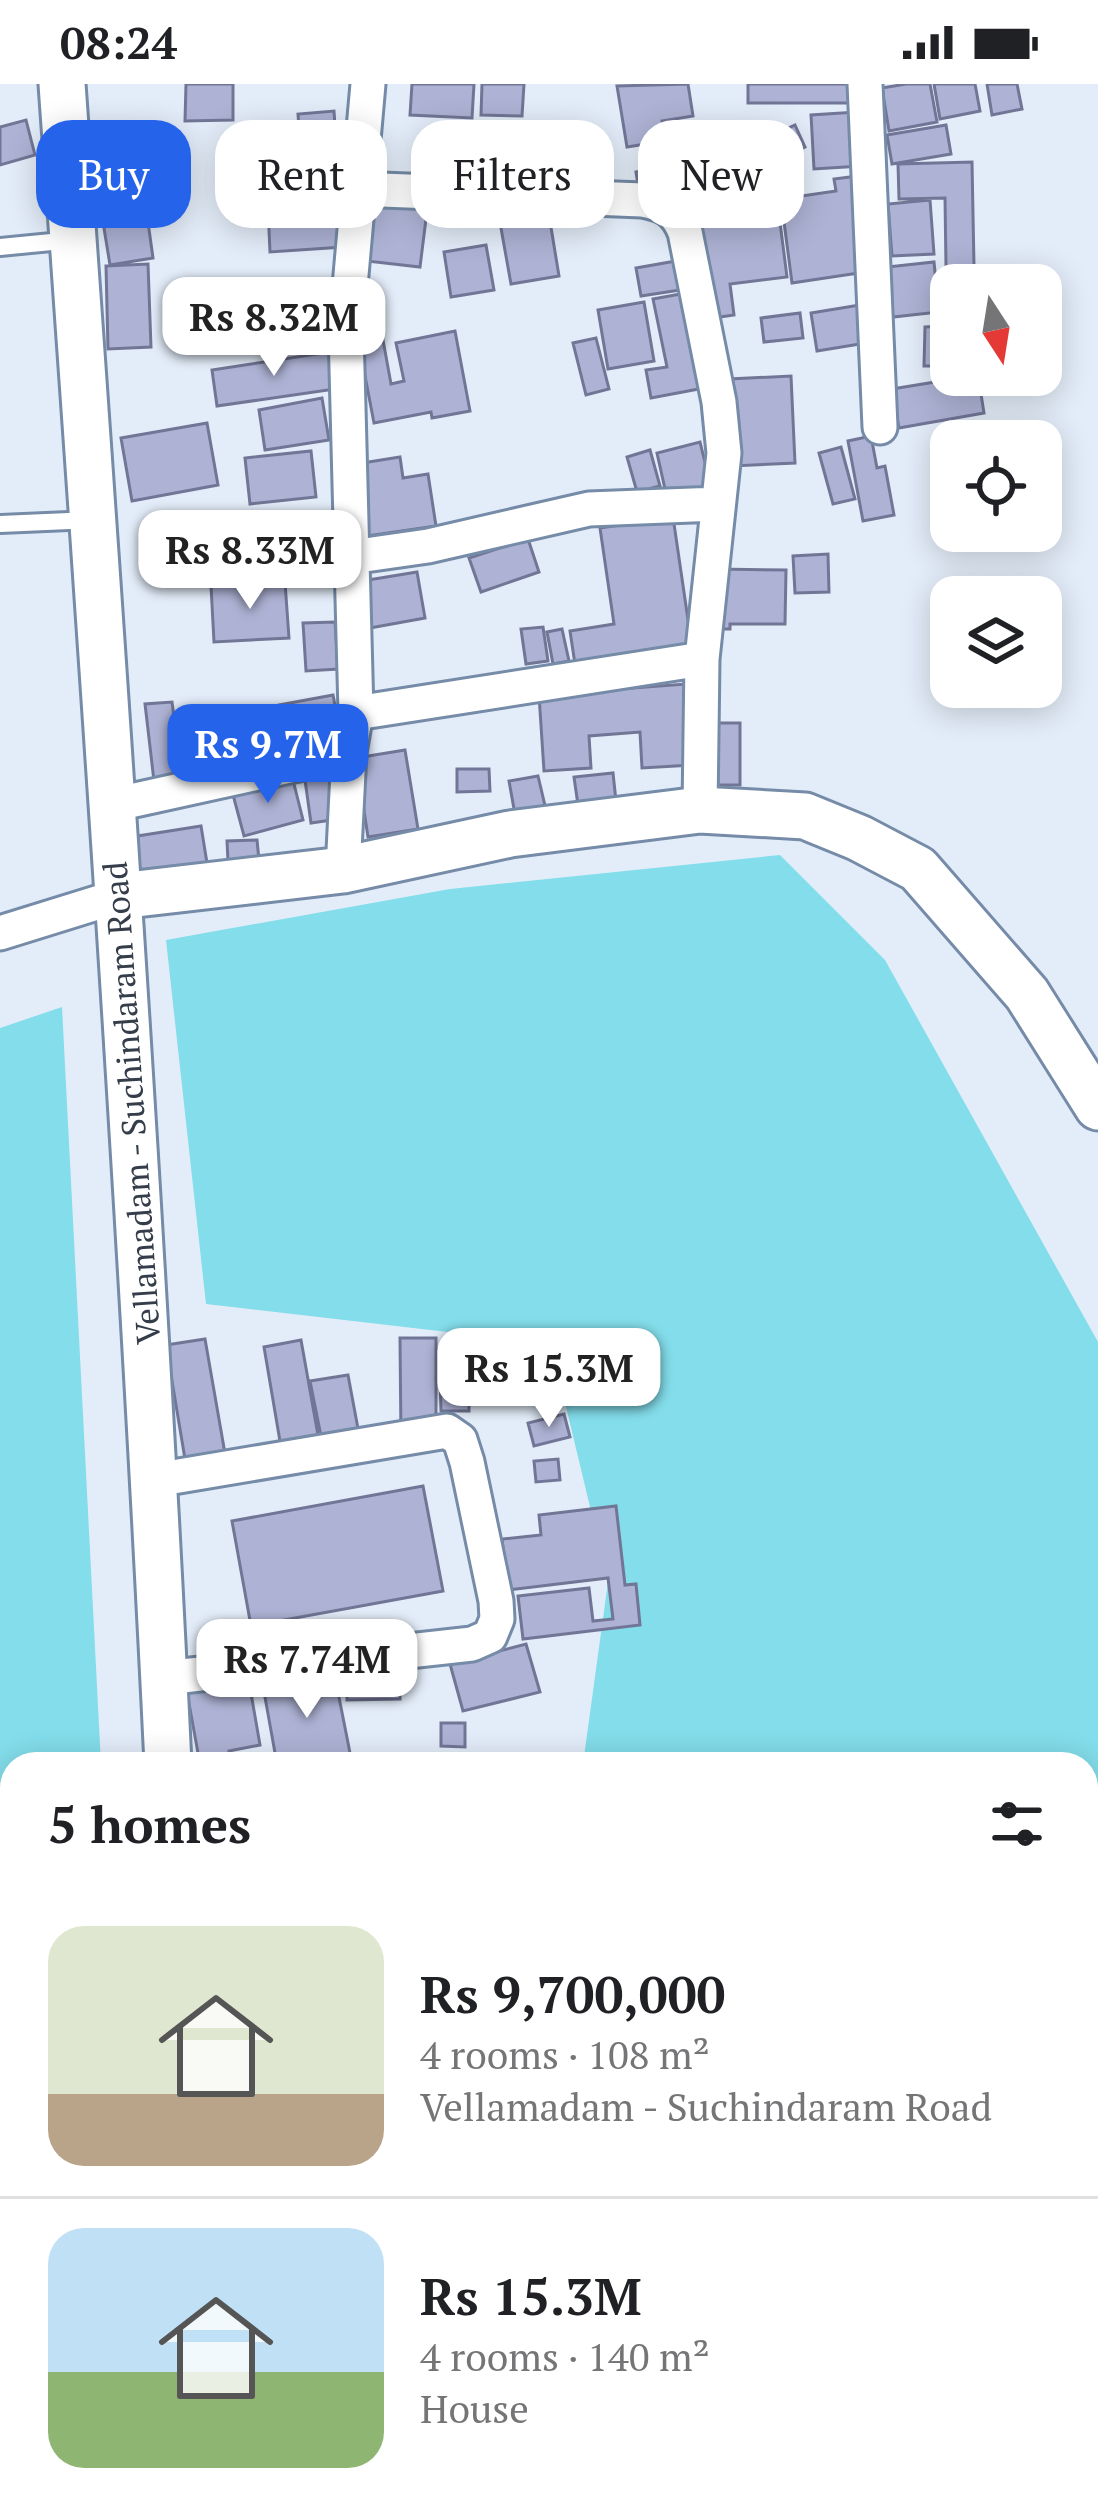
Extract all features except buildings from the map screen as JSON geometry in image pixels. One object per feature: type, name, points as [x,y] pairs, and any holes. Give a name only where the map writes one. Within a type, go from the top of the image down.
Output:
[{"type":"main road","name":"Vellamadam - Suchindaram Road","points":[[62,84],[119,896],[167,1752]]},
{"type":"main road","points":[[119,896],[343,870],[510,834],[700,810],[805,816],[918,869],[1027,994],[1098,1107]]},
{"type":"street","points":[[364,120],[368,84]]},
{"type":"street","points":[[866,84],[880,427]]},
{"type":"street","points":[[387,189],[641,200],[677,213],[685,232],[719,402],[724,453],[702,659],[700,810]]},
{"type":"street","points":[[343,870],[349,753],[356,712],[346,331],[353,228]]},
{"type":"street","points":[[351,557],[428,546],[589,509],[718,504]]},
{"type":"street","points":[[356,712],[702,659]]},
{"type":"street","points":[[112,805],[349,753]]},
{"type":"street","points":[[0,934],[119,896]]},
{"type":"street","points":[[155,1480],[447,1431],[460,1440],[467,1462],[497,1618],[490,1636],[472,1644],[164,1678]]},
{"type":"lane","points":[[0,248],[73,240]]},
{"type":"lane","points":[[0,524],[93,520]]},
{"type":"water","points":[[780,855],[885,960],[1098,1342],[1098,1752],[585,1752],[608,1582],[551,1344],[206,1304],[166,940],[450,889]]},
{"type":"water","points":[[62,1007],[100,1752],[0,1752],[0,1028]]}]
